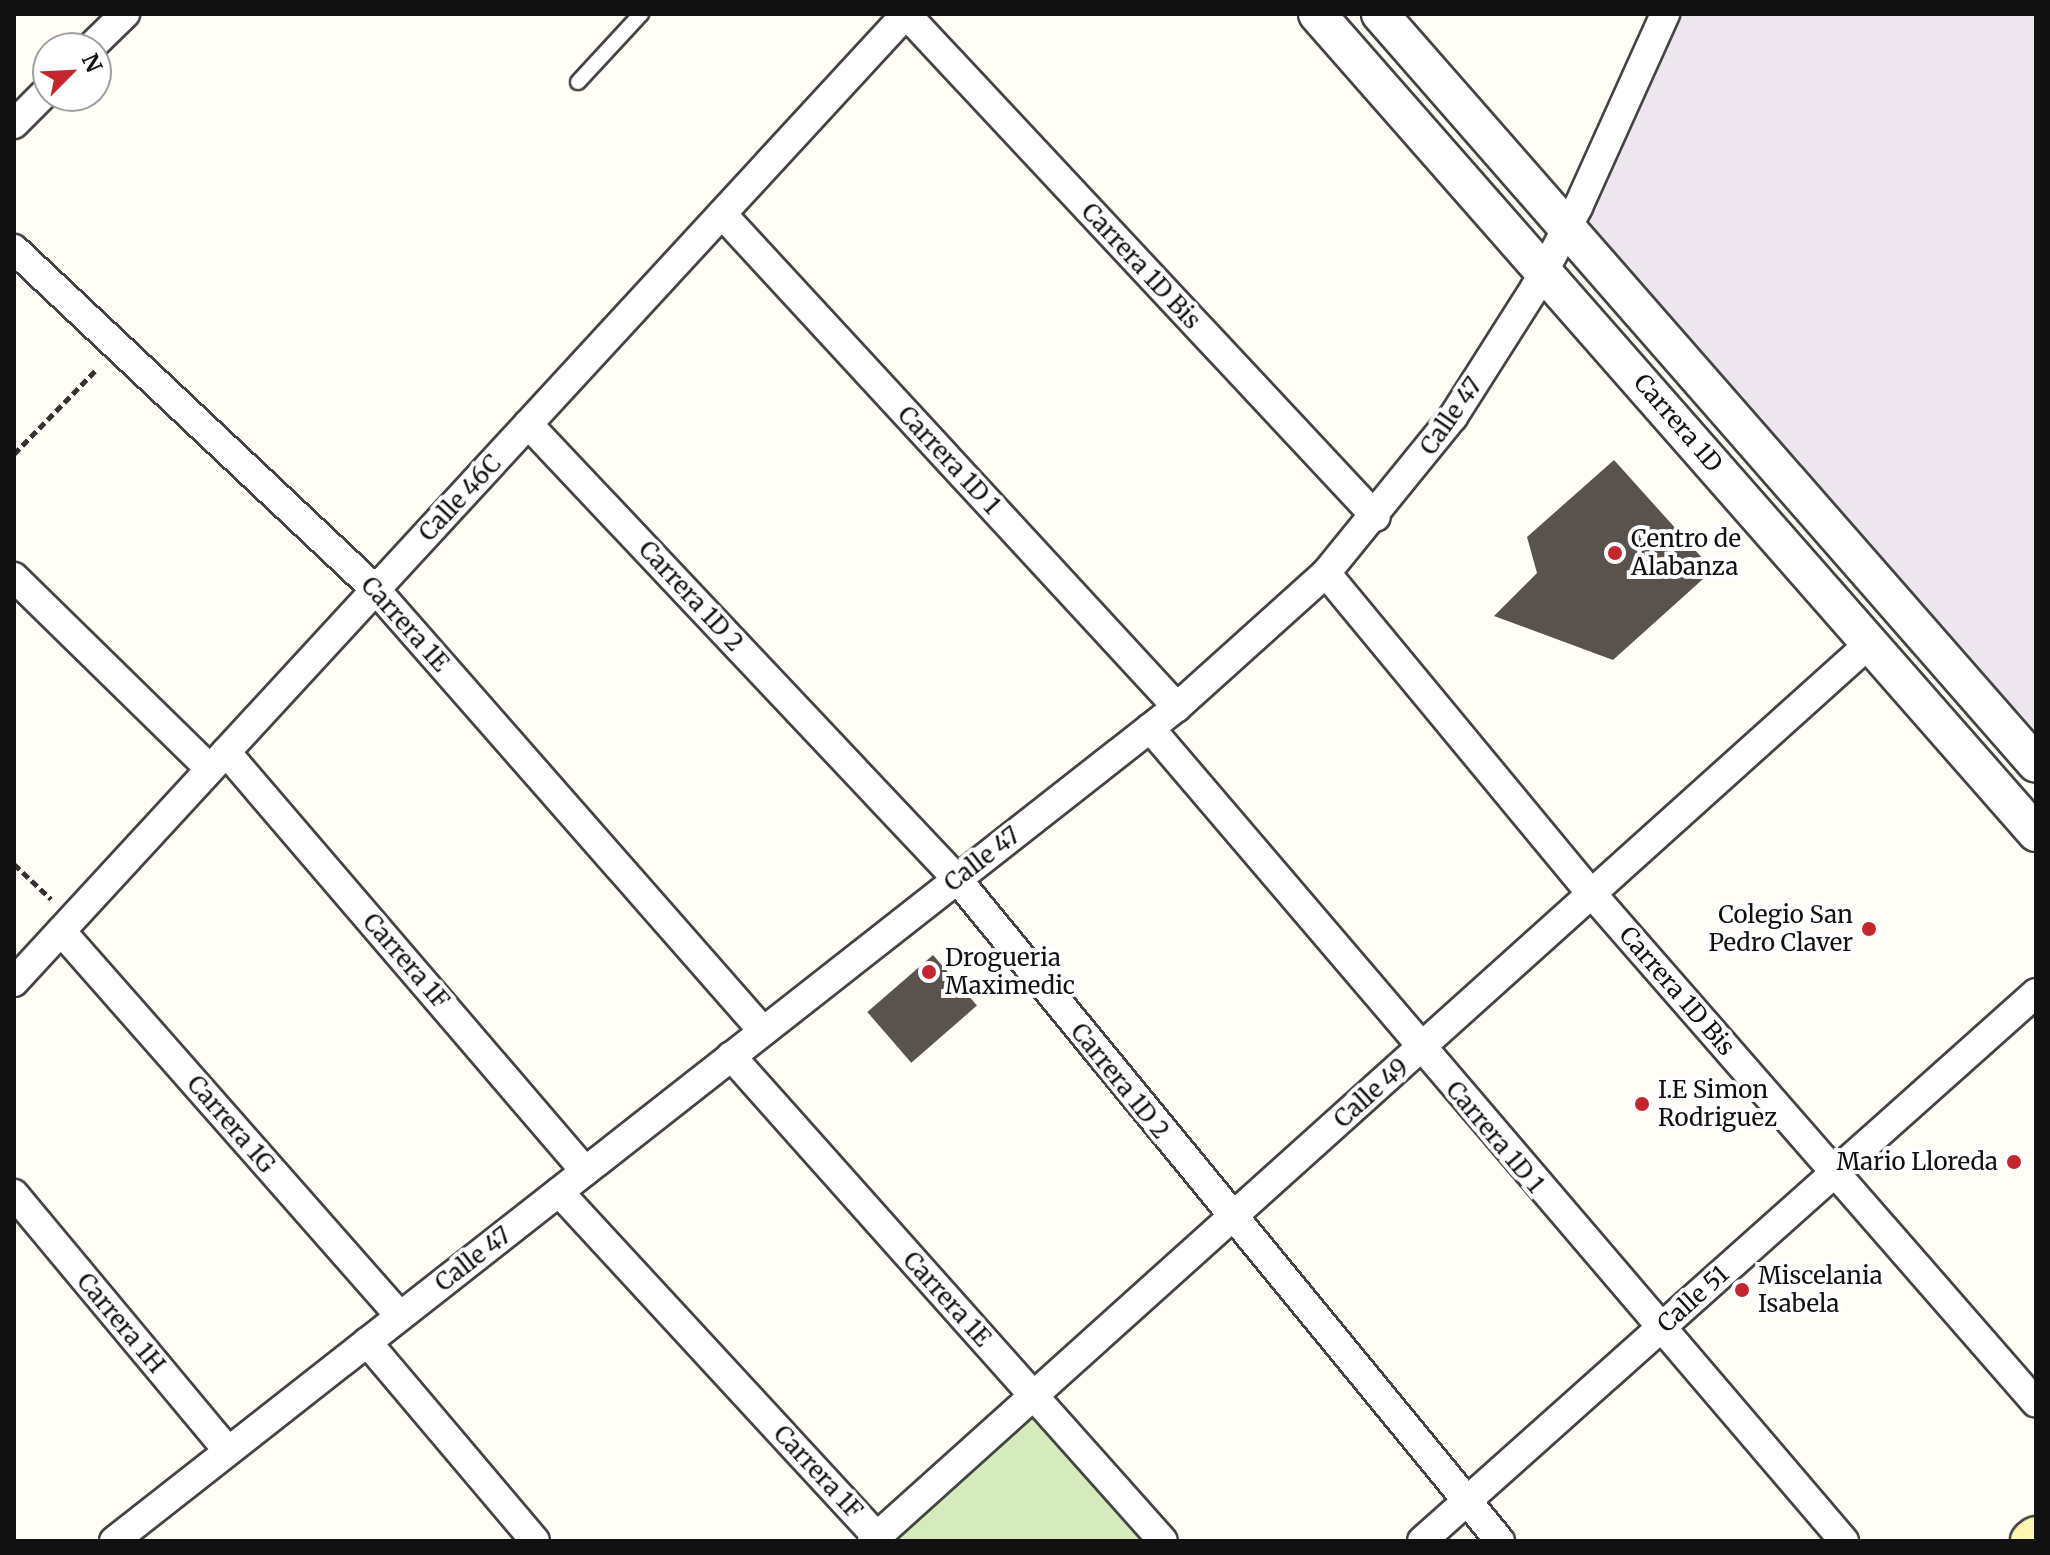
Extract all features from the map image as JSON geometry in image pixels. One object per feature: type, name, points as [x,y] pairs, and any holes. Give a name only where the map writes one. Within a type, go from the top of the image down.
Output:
[{"type":"main road","points":[[2031,1541],[2036,1537]]},
{"type":"street","points":[[106,32],[125,14]]},
{"type":"street","name":"Calle 46C","points":[[14,982],[906,14]]},
{"type":"street","name":"Carrera 1D Bis","points":[[906,14],[1376,517]]},
{"type":"street","name":"Carrera 1D","points":[[1317,14],[1546,270],[2036,833]]},
{"type":"street","name":"Carrera 1D","points":[[1380,14],[1569,226],[2036,764]]},
{"type":"street","name":"Calle 47","points":[[114,1541],[1177,707],[1326,573],[1376,517],[1453,417],[1546,270],[1665,14]]},
{"type":"street","points":[[14,124],[32,106]]},
{"type":"street","name":"Carrera 1D 1","points":[[722,214],[1177,707]]},
{"type":"street","name":"Carrera 1E","points":[[14,249],[120,345],[376,590],[763,1031]]},
{"type":"street","name":"Carrera 1D 2","points":[[528,424],[957,879],[1231,1218],[1500,1541]]},
{"type":"street","name":"Carrera 1D Bis","points":[[1326,573],[1592,894],[2036,1403]]},
{"type":"street","name":"Carrera 1F","points":[[14,577],[218,761],[585,1171]]},
{"type":"street","name":"Calle 49","points":[[877,1539],[1869,644]]},
{"type":"street","name":"Carrera 1D 1","points":[[1150,728],[1659,1330],[1844,1541]]},
{"type":"street","name":"Carrera 1G","points":[[66,925],[400,1316]]},
{"type":"street","name":"Calle 51","points":[[1422,1541],[2036,993]]},
{"type":"street","name":"Carrera 1E","points":[[731,1056],[1163,1541]]},
{"type":"street","name":"Carrera 1F","points":[[559,1192],[877,1539]]},
{"type":"street","name":"Carrera 1H","points":[[14,1194],[228,1451]]},
{"type":"street","points":[[367,1342],[535,1541]]},
{"type":"lane","points":[[578,82],[641,14]]},
{"type":"path","points":[[14,454],[120,345]]},
{"type":"path","points":[[14,864],[66,925]]},
{"type":"shaded area","points":[[1665,14],[2036,14],[2036,764],[1569,226]]},
{"type":"green space","points":[[1033,1396],[1163,1541],[881,1541]]},
{"type":"building","name":"Centro de Alabanza","points":[[1614,460],[1713,570],[1613,660],[1494,616],[1537,573],[1527,537]]},
{"type":"building","points":[[933,955],[977,1006],[911,1063],[867,1012]]},
{"type":"place","name":"Centro de Alabanza","points":[[1615,553]]},
{"type":"place","name":"Colegio San Pedro Claver","points":[[1869,929]]},
{"type":"place","name":"Drogueria Maximedic","points":[[929,972]]},
{"type":"place","name":"I.E Simon Rodriguez","points":[[1642,1104]]},
{"type":"place","name":"Mario Lloreda","points":[[2014,1162]]},
{"type":"place","name":"Miscelania Isabela","points":[[1742,1290]]}]
